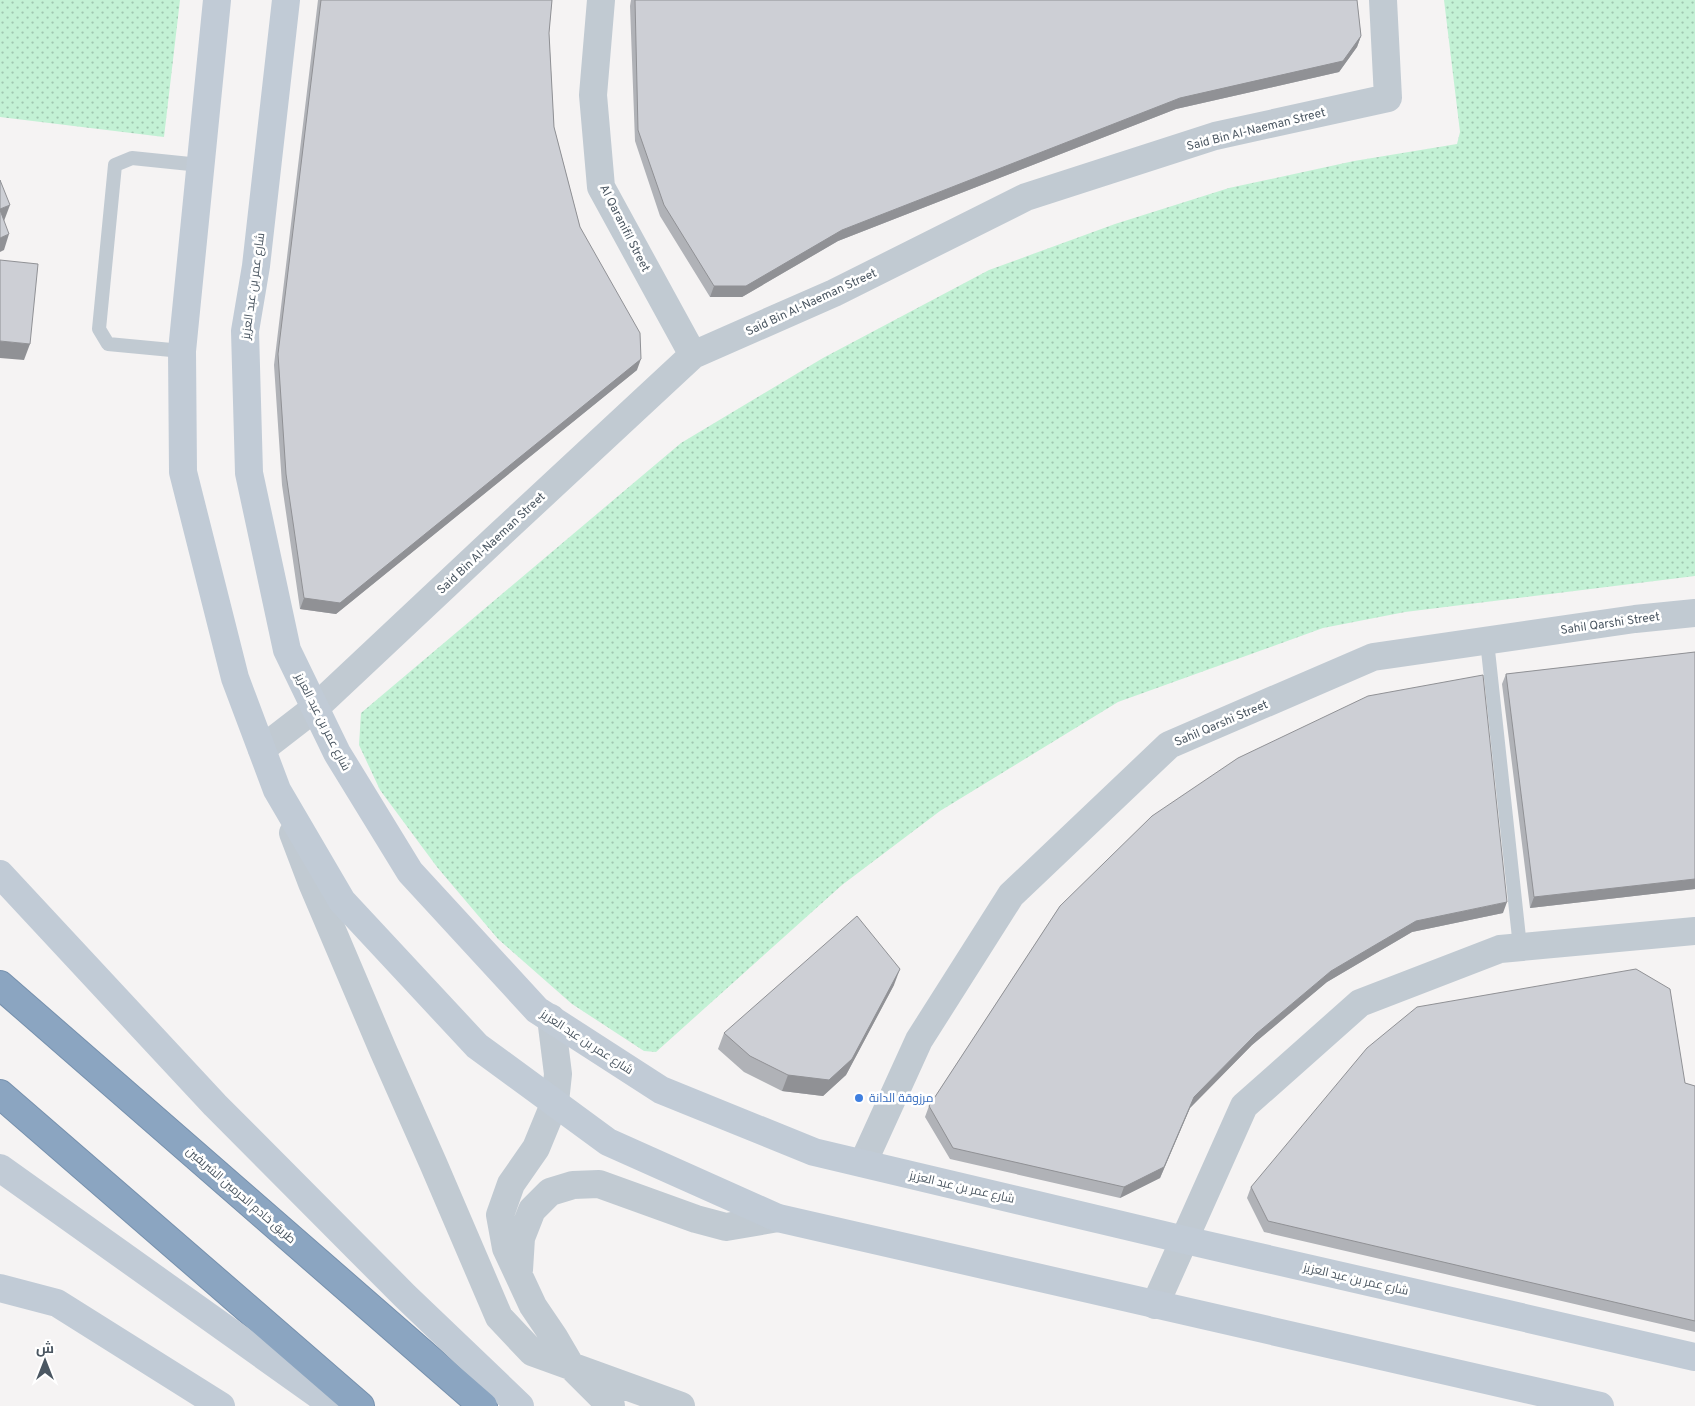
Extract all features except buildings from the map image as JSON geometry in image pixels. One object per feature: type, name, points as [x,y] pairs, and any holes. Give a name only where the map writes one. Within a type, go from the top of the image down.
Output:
[{"type":"highway","name":"طريق خادم الحرمين الشريفين","points":[[0,984],[483,1406]]},
{"type":"highway","points":[[0,1094],[360,1406]]},
{"type":"street","points":[[218,0],[182,351],[183,472],[235,678],[312,883],[500,1317],[532,1352],[681,1406]]},
{"type":"street","name":"شارع عمر بن عبد العزيز","points":[[286,0],[256,266],[245,331],[249,473],[287,650],[337,753],[410,872],[537,1010],[660,1090],[814,1152],[1185,1240],[1695,1357]]},
{"type":"street","name":"Al Qaranifil Street","points":[[601,0],[593,95],[601,187],[693,355]]},
{"type":"street","name":"Said Bin Al-Naeman Street","points":[[262,749],[316,708],[495,538],[693,355],[834,293],[1026,198],[1215,136],[1388,98],[1383,0]]},
{"type":"street","name":"Sahil Qarshi Street","points":[[863,1163],[918,1040],[1011,895],[1169,745],[1373,657],[1695,612]]},
{"type":"street","points":[[277,790],[342,901],[478,1046],[608,1142],[778,1218],[1600,1406]]},
{"type":"street","points":[[0,874],[215,1105],[405,1296],[520,1406]]},
{"type":"street","points":[[1156,1305],[1244,1106],[1360,1003],[1500,949],[1695,931]]},
{"type":"street","points":[[551,1018],[558,1074],[555,1102],[536,1148],[511,1184],[500,1215],[506,1248],[533,1306],[571,1366],[611,1406]]},
{"type":"street","points":[[0,1168],[334,1406]]},
{"type":"street","points":[[519,1274],[520,1238],[532,1210],[550,1192],[574,1185],[599,1184],[696,1219],[726,1227],[778,1218]]},
{"type":"street","points":[[0,1288],[57,1303],[222,1406]]},
{"type":"lane","points":[[182,351],[108,344],[99,329],[115,165],[132,158],[200,165]]},
{"type":"lane","points":[[1487,641],[1520,947]]},
{"type":"green space","points":[[0,0],[180,0],[164,137],[0,117]]},
{"type":"green space","points":[[1444,0],[1695,0],[1695,576],[1405,612],[1323,628],[1118,702],[940,811],[842,885],[656,1052],[644,1051],[572,1004],[498,939],[437,867],[380,790],[359,745],[361,713],[681,443],[823,358],[989,270],[1115,224],[1229,188],[1354,161],[1457,144],[1460,132]]},
{"type":"place","name":"مرزوقة الدانة","points":[[859,1098]]}]
